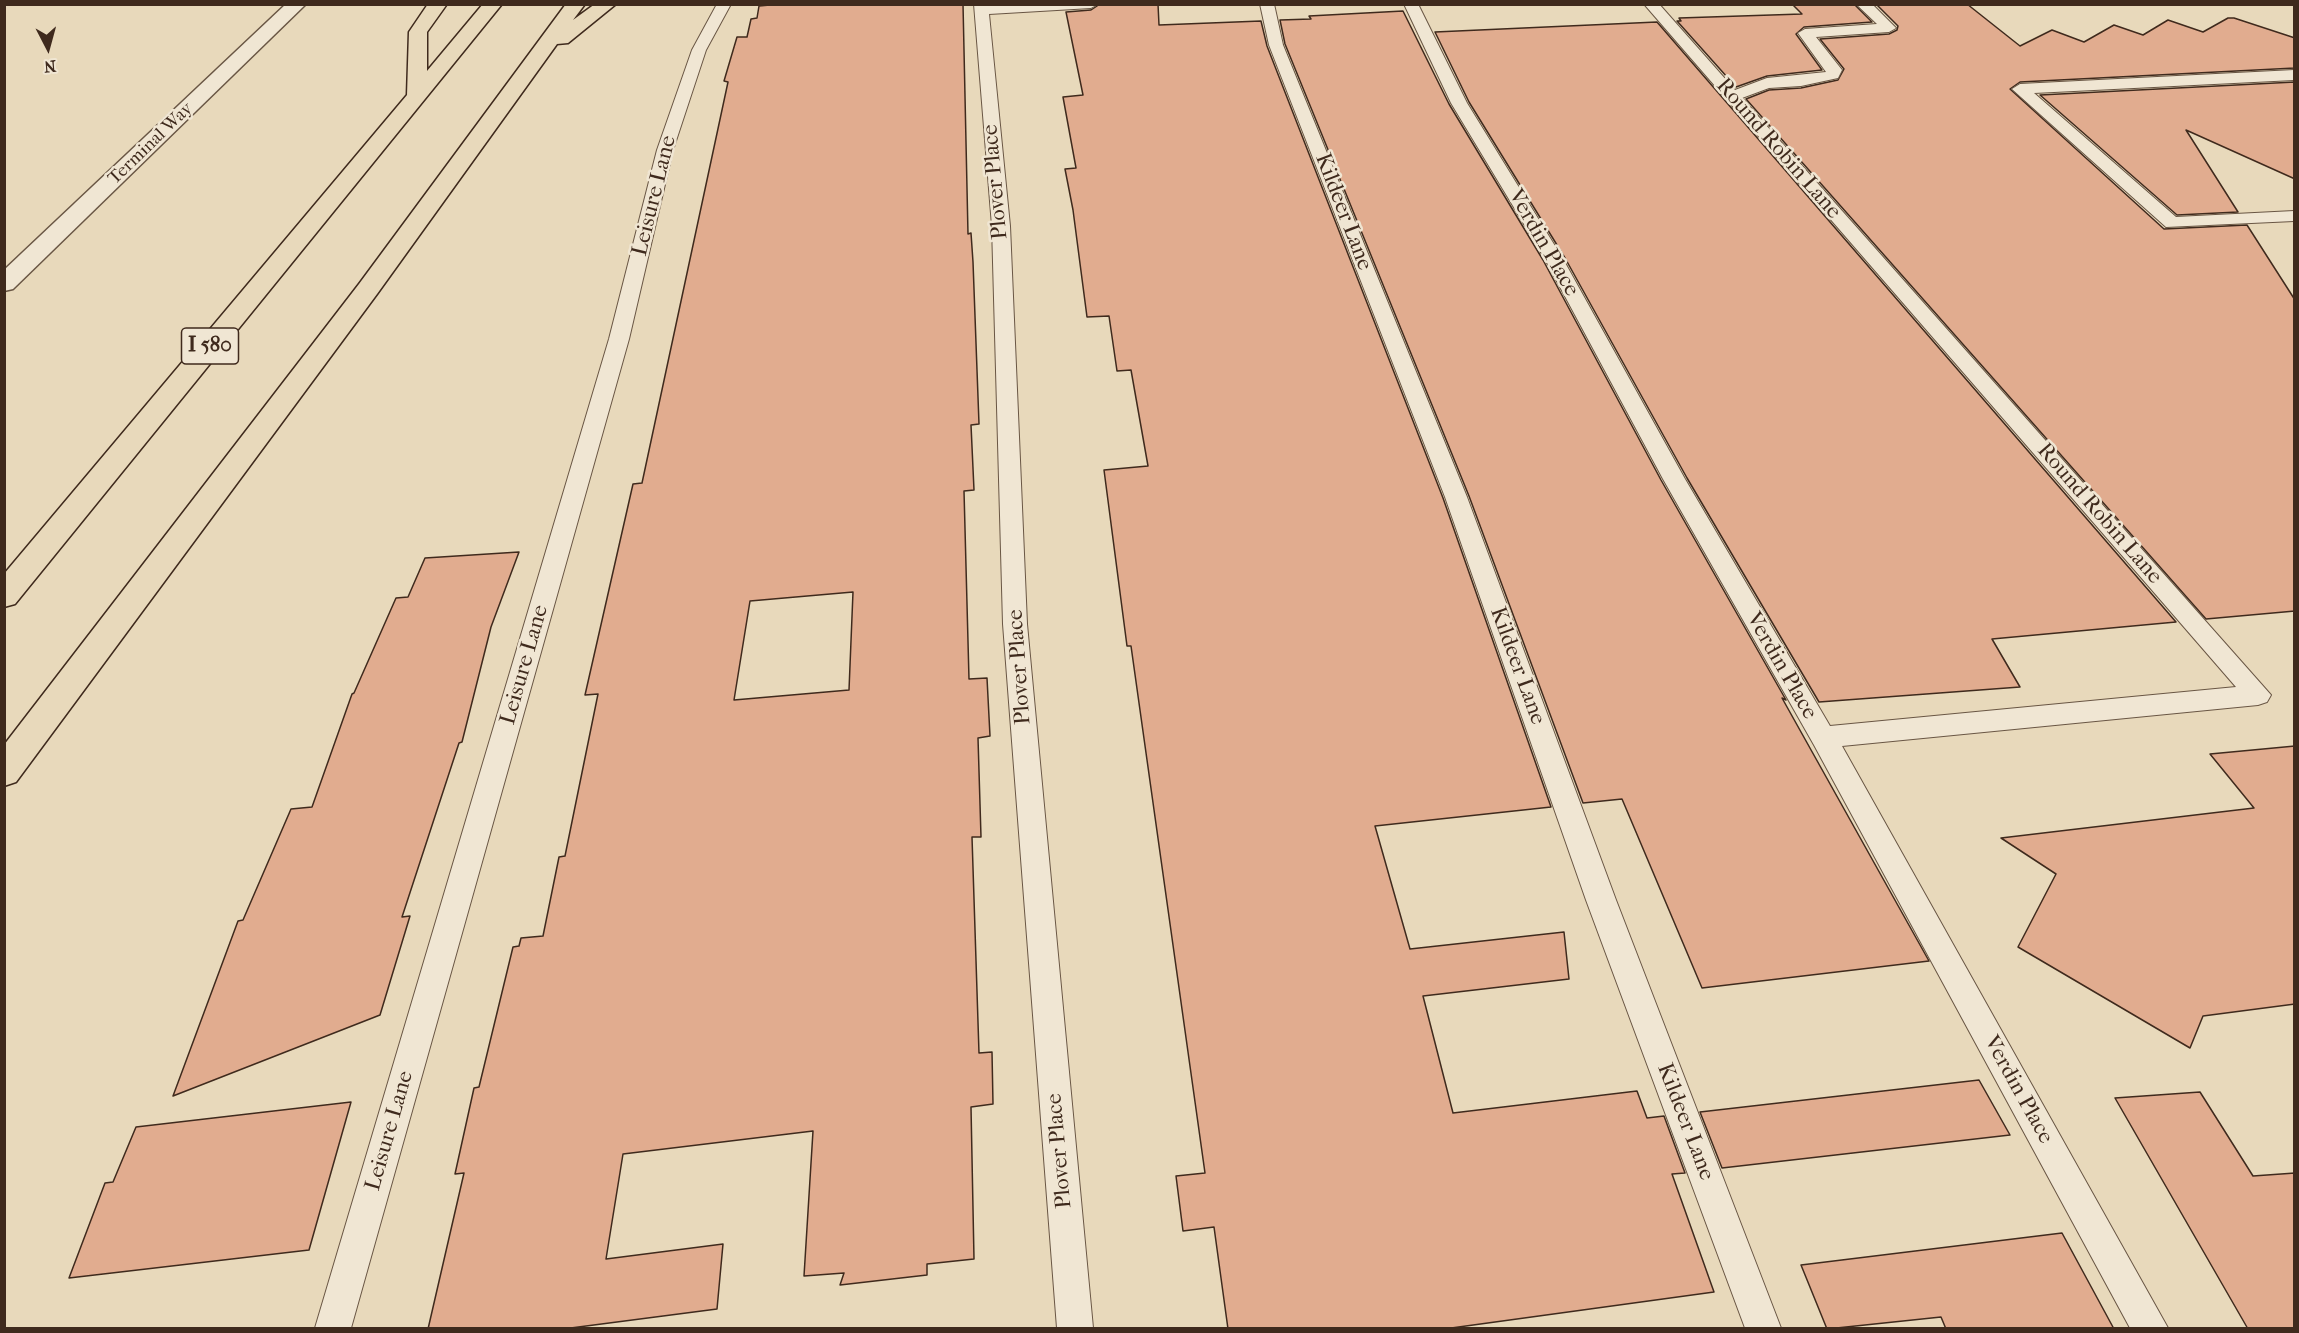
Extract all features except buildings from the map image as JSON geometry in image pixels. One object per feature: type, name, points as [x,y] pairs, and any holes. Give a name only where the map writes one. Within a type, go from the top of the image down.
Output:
[{"type":"highway","points":[[417,96],[418,32],[438,4]]},
{"type":"highway","name":"I 580","points":[[4,596],[494,4]]},
{"type":"highway","points":[[4,772],[368,289],[576,4]]},
{"type":"highway","points":[[540,55],[607,4]]},
{"type":"street","name":"Terminal Way","points":[[4,284],[297,4]]},
{"type":"lane","name":"Leisure Lane","points":[[333,1329],[619,339],[665,150],[699,50],[724,4]]},
{"type":"lane","points":[[982,7],[1091,4]]},
{"type":"lane","name":"Kildeer Lane","points":[[1267,4],[1276,45],[1456,497],[1601,900],[1763,1329]]},
{"type":"lane","name":"Verdin Place","points":[[1411,4],[1459,103],[1554,259],[1674,479],[1823,737],[2150,1329]]},
{"type":"lane","name":"Round Robin Lane","points":[[1651,4],[2258,695],[1823,737]]},
{"type":"lane","points":[[1732,96],[1767,83],[1801,81],[1833,75],[1834,70],[1805,33],[1889,28],[1863,4]]},
{"type":"lane","name":"Plover Place","points":[[982,7],[1001,226],[1016,624],[1075,1329]]},
{"type":"lane","points":[[2295,75],[2020,89],[2172,223],[2295,216]]}]
